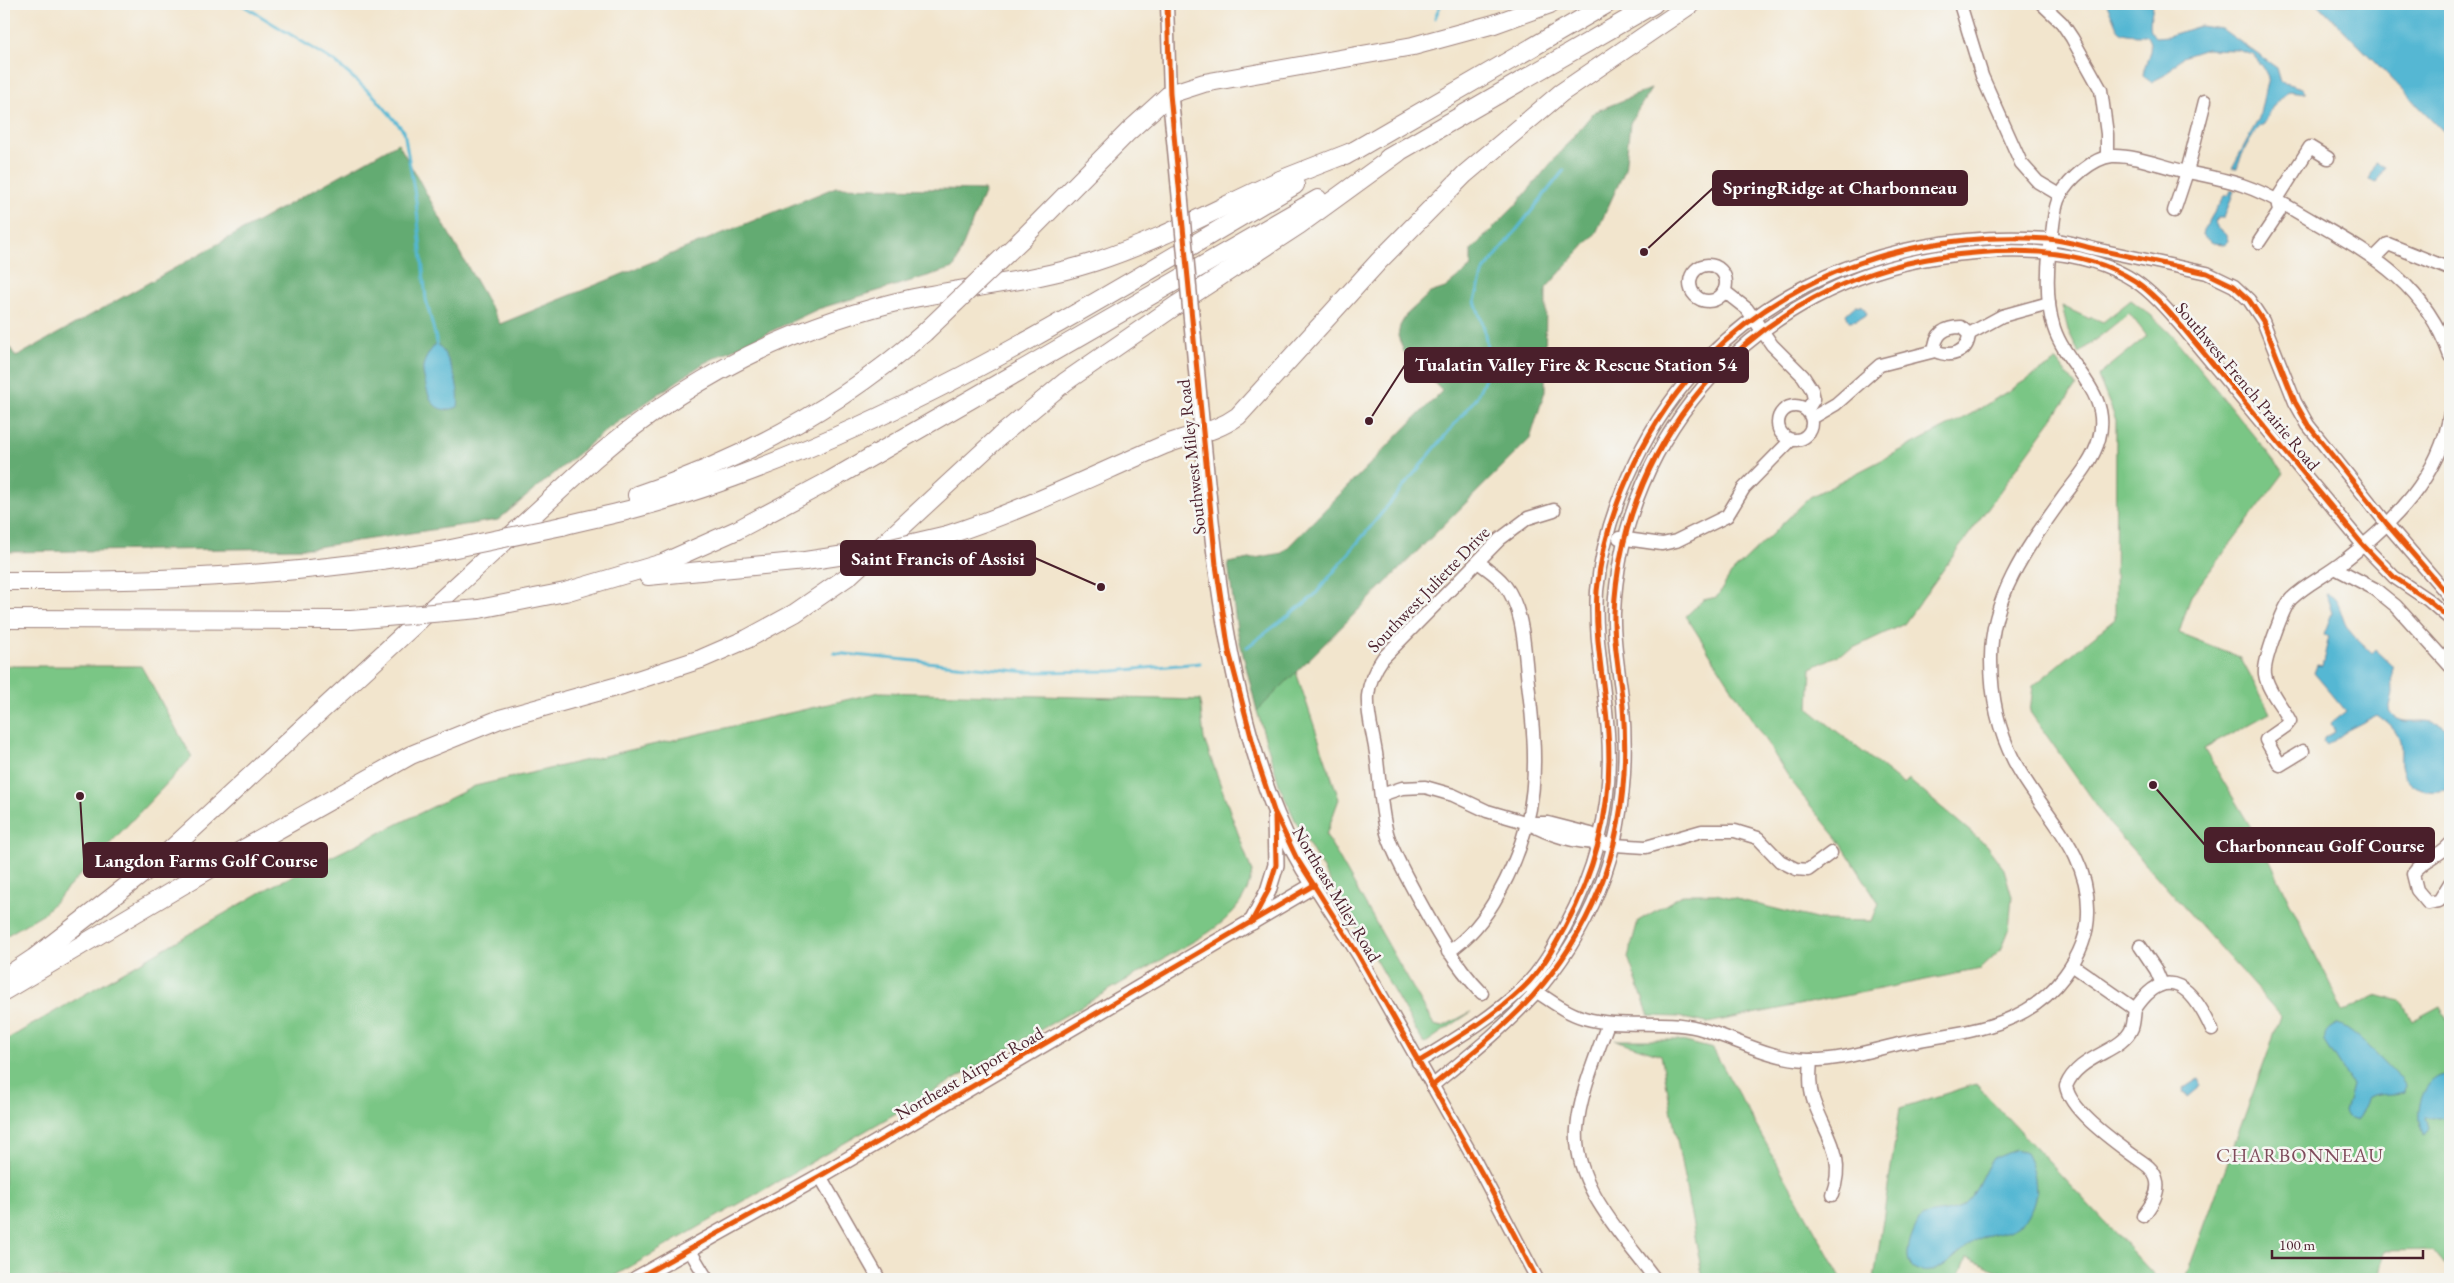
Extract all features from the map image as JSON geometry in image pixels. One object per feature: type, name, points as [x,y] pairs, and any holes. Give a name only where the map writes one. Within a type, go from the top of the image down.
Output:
[{"type":"highway","points":[[594,518],[628,498],[719,464],[796,426],[885,366],[924,333],[1022,239],[1128,132],[1170,94],[1204,83],[1413,46],[1494,24],[1550,4]]},
{"type":"highway","points":[[4,581],[71,582],[187,577],[329,567],[451,549],[630,510],[762,466],[843,433],[915,399],[1025,341],[1607,4]]},
{"type":"highway","points":[[4,620],[352,620],[479,609],[527,601],[600,583],[663,564],[785,505],[1654,4]]},
{"type":"highway","points":[[600,583],[805,560],[892,548],[947,535],[1020,509],[1167,444],[1203,434],[1226,425],[1248,406],[1413,225],[1497,145],[1561,93],[1691,4]]},
{"type":"highway","points":[[4,978],[34,958],[155,864],[594,459],[665,403],[698,382],[768,346],[868,310],[923,297],[1056,272],[1118,254],[1171,232],[1280,180],[1354,151]]},
{"type":"highway","points":[[4,991],[255,842],[411,755],[500,719],[622,685],[701,659],[747,639],[796,613],[850,575],[1000,436],[1065,382],[1178,304],[1299,225],[1398,153]]},
{"type":"highway","points":[[4,570],[70,570],[187,577]]},
{"type":"main road","name":"Southwest Miley Road","points":[[1170,94],[1216,565],[1229,652],[1248,731],[1274,811]]},
{"type":"main road","name":"Northeast Miley Road","points":[[1274,811],[1296,857],[1314,886]]},
{"type":"main road","points":[[1251,923],[1268,891],[1276,864],[1274,811]]},
{"type":"main road","name":"Northeast Airport Road","points":[[636,1279],[820,1176],[1314,886]]},
{"type":"street","points":[[1167,4],[1170,94]]},
{"type":"street","points":[[1960,4],[1982,76],[2021,163],[2038,182],[2060,195]]},
{"type":"street","points":[[2042,4],[2072,38],[2102,90],[2107,134],[2107,156]]},
{"type":"street","points":[[2174,211],[2187,172],[2205,101]]},
{"type":"street","points":[[2259,242],[2279,212],[2277,199],[2310,147],[2328,158]]},
{"type":"street","points":[[1526,985],[1574,1014],[1608,1023],[1677,1024],[1714,1033],[1761,1051],[1811,1060],[1885,1047],[2011,1019],[2043,1000],[2072,965],[2080,952],[2087,925],[2087,897],[2084,879],[2072,846],[2022,775],[2006,745],[1996,712],[1991,658],[1998,613],[2013,575],[2087,464],[2100,434],[2101,415],[2096,397],[2062,346],[2052,323],[2049,303],[2051,239],[2060,195],[2082,172],[2107,156],[2128,158],[2236,182],[2277,199],[2375,257],[2395,274],[2419,300],[2443,337],[2450,356]]},
{"type":"street","name":"Southwest French Prairie Road","points":[[1418,1062],[1496,1012],[1526,985],[1550,954],[1572,914],[1590,876],[1600,843],[1610,769],[1598,642],[1598,591],[1608,536],[1627,478],[1662,412],[1697,367],[1754,317],[1799,288],[1885,254],[1954,240],[2051,239],[2207,273],[2234,286],[2249,300],[2263,321],[2296,402],[2308,424],[2387,524],[2450,597]]},
{"type":"street","points":[[2375,257],[2388,244],[2450,269]]},
{"type":"street","name":"Southwest French Prairie Road","points":[[1432,1086],[1506,1025],[1538,992],[1566,954],[1582,928],[1599,890],[1614,845],[1624,793],[1626,756],[1622,702],[1615,649],[1614,612],[1617,573],[1640,496],[1660,450],[1685,412],[1727,360],[1763,329],[1830,290],[1897,266],[1963,254],[2050,253],[2096,263],[2117,271],[2151,294],[2230,383],[2363,545],[2394,577],[2428,600],[2450,619]]},
{"type":"street","points":[[1608,536],[1662,544],[1727,516],[1749,481],[1791,440],[1805,438],[1811,432],[1810,414],[1814,399],[1808,383],[1772,345],[1763,329],[1747,309],[1724,291]]},
{"type":"street","points":[[1969,334],[2013,312],[2049,303]]},
{"type":"street","points":[[1791,440],[1782,435],[1778,428],[1781,413],[1794,406],[1810,414],[1836,404],[1880,365],[1935,351],[1943,354],[1953,354],[1964,350],[1969,342],[1969,334],[1962,327],[1950,327],[1939,333],[1934,343],[1935,351]]},
{"type":"street","points":[[2303,751],[2280,765],[2266,742],[2267,737],[2286,726],[2290,721],[2267,682],[2265,665],[2284,609],[2290,600],[2335,568],[2387,524],[2407,504],[2433,468],[2449,427],[2450,414]]},
{"type":"street","name":"Southwest Juliette Drive","points":[[1482,993],[1463,973],[1448,952],[1396,856],[1387,833],[1375,747],[1366,704],[1372,676],[1383,658],[1500,539],[1518,524],[1540,513],[1554,510]]},
{"type":"street","points":[[1448,952],[1472,934],[1491,908],[1506,880],[1528,823],[1535,758],[1532,713],[1519,615],[1505,585],[1478,562]]},
{"type":"street","points":[[2335,568],[2375,589],[2396,606],[2450,666]]},
{"type":"street","points":[[1381,795],[1402,788],[1425,787],[1453,795],[1487,811],[1528,823],[1543,832],[1588,843],[1657,845],[1688,833],[1713,830],[1740,832],[1758,838],[1780,860],[1796,869],[1808,870],[1831,853]]},
{"type":"street","points":[[2450,844],[2440,854],[2419,865],[2413,874],[2417,890],[2428,902],[2440,901],[2450,883]]},
{"type":"street","name":"Northeast Miley Road","points":[[1314,886],[1358,956],[1485,1179],[1537,1279]]},
{"type":"street","points":[[2140,946],[2162,984]]},
{"type":"street","points":[[2072,965],[2135,1009]]},
{"type":"street","points":[[2143,1216],[2155,1197],[2158,1187],[2151,1170],[2090,1120],[2072,1101],[2066,1086],[2069,1077],[2085,1062],[2125,1038],[2132,1028],[2135,1009],[2150,989],[2162,984],[2173,984],[2190,992],[2201,1006],[2212,1030]]},
{"type":"street","points":[[1608,1023],[1579,1112],[1577,1131],[1579,1157],[1587,1182],[1596,1197],[1654,1279]]},
{"type":"street","points":[[1811,1060],[1812,1092],[1835,1148],[1836,1185],[1832,1196]]},
{"type":"street","points":[[820,1176],[879,1279]]},
{"type":"street","points":[[689,1249],[707,1279]]},
{"type":"green space","points":[[1651,89],[1630,123],[1625,170],[1596,233],[1546,288],[1545,391],[1530,439],[1257,711],[1237,630],[1228,563],[1282,553],[1442,391],[1404,352],[1398,336],[1400,326],[1406,315],[1430,293],[1445,288],[1471,267],[1471,250],[1515,206],[1594,112]]},
{"type":"green space","points":[[398,143],[500,324],[836,187],[985,190],[954,268],[818,309],[704,363],[609,428],[498,520],[310,548],[4,552],[4,338],[16,357]]},
{"type":"green space","points":[[2131,300],[2152,316],[2173,336],[2284,473],[2191,596],[2179,633],[2240,657],[2270,713],[2204,749],[2265,851],[2343,1012],[2375,995],[2401,1001],[2412,1021],[2440,1006],[2450,1025],[2450,1271],[2433,1250],[2385,1251],[2379,1279],[2185,1279],[2281,1016],[2107,821],[2030,712],[2033,686],[2115,619],[2116,420],[2098,376],[2147,336],[2129,313],[2079,353],[2068,330],[2062,306],[2090,319],[2091,317],[2103,322]]},
{"type":"green space","points":[[2057,361],[2076,386],[1904,624],[1811,668],[1809,709],[1904,785],[1909,780],[1986,845],[2004,869],[2012,897],[2009,930],[2001,950],[1981,969],[1707,1023],[1678,1017],[1649,1016],[1628,957],[1638,921],[1684,894],[1716,894],[1820,920],[1872,921],[1879,903],[1838,839],[1795,787],[1686,616],[1703,600],[1717,597],[1731,574],[1810,497],[1971,414]]},
{"type":"green space","points":[[4,666],[141,666],[192,757],[44,913],[4,937]]},
{"type":"green space","points":[[1296,672],[1339,799],[1326,835],[1434,1025],[1442,1027],[1471,1012],[1424,1044],[1297,824],[1280,787],[1257,711]]},
{"type":"green space","points":[[880,692],[1200,700],[1204,739],[1252,872],[1242,900],[1224,921],[1208,933],[609,1279],[4,1279],[4,1041],[272,886],[475,786]]},
{"type":"green space","points":[[1615,1040],[1678,1040],[1713,1049],[1842,1279],[1703,1279],[1661,1055]]},
{"type":"green space","points":[[1976,1084],[2158,1279],[2016,1279],[1967,1257],[1958,1279],[1874,1279],[1900,1108]]},
{"type":"water","points":[[2106,4],[2153,4],[2150,25],[2155,37],[2168,36],[2200,26],[2222,29],[2277,68],[2281,82],[2302,88],[2306,93],[2288,91],[2272,108],[2264,124],[2252,137],[2244,150],[2237,168],[2232,168],[2259,118],[2268,77],[2263,67],[2253,55],[2238,50],[2206,49],[2182,57],[2165,75],[2151,82],[2143,76],[2150,50],[2149,40],[2146,35],[2127,34],[2118,30]]},
{"type":"water","points":[[2318,4],[2450,4],[2450,138]]},
{"type":"water","points":[[2376,163],[2384,167],[2377,183],[2369,180]]},
{"type":"water","points":[[2231,190],[2234,191],[2224,218],[2217,218],[2214,221],[2217,227],[2226,235],[2228,241],[2225,244],[2213,243],[2202,236],[2203,231],[2224,196],[2229,195]]},
{"type":"water","points":[[1856,305],[1863,306],[1867,314],[1857,320],[1849,321],[1846,314]]},
{"type":"water","points":[[437,343],[450,364],[458,390],[458,407],[444,410],[431,401],[423,368],[428,354]]},
{"type":"water","points":[[2326,594],[2335,599],[2347,627],[2355,638],[2372,654],[2376,650],[2392,665],[2393,693],[2389,711],[2394,717],[2400,720],[2432,722],[2441,725],[2450,732],[2450,789],[2427,791],[2413,786],[2408,781],[2401,765],[2399,738],[2391,727],[2377,715],[2344,732],[2327,745],[2323,743],[2324,738],[2335,732],[2331,723],[2346,711],[2314,673],[2317,665],[2322,666],[2329,636],[2324,634],[2332,613]]},
{"type":"water","points":[[2337,1024],[2351,1031],[2360,1039],[2405,1085],[2404,1092],[2367,1098],[2357,1120],[2348,1117],[2345,1112],[2352,1084],[2325,1042],[2327,1031]]},
{"type":"water","points":[[2450,1075],[2450,1146],[2447,1121],[2441,1117],[2426,1117],[2429,1129],[2424,1135],[2420,1127],[2419,1107],[2426,1088],[2433,1080],[2441,1076]]},
{"type":"water","points":[[2198,1079],[2201,1086],[2188,1097],[2183,1092],[2184,1088]]},
{"type":"water","points":[[2015,1149],[2026,1153],[2034,1173],[2035,1195],[2033,1206],[2028,1215],[2021,1223],[2011,1229],[1975,1241],[1939,1268],[1932,1271],[1921,1271],[1914,1268],[1910,1264],[1908,1250],[1912,1235],[1921,1219],[1930,1214],[1959,1208],[1971,1197],[1993,1158]]},
{"type":"waterway","points":[[241,4],[335,62],[375,97],[404,131],[416,201],[426,299],[437,343]]},
{"type":"waterway","points":[[1435,18],[1441,4]]},
{"type":"waterway","points":[[1247,647],[1313,597],[1476,398],[1490,367],[1484,328],[1475,301],[1483,272],[1564,170]]},
{"type":"waterway","points":[[834,653],[1028,672],[1114,671],[1200,663]]},
{"type":"cycle path","points":[[1167,4],[1170,94],[1216,565],[1229,652],[1258,763],[1274,811],[1296,857],[1359,956],[1489,1186],[1537,1279]]},
{"type":"cycle path","points":[[1418,1062],[1486,1019],[1511,999],[1529,981],[1541,967],[1556,943],[1577,904],[1586,881],[1601,833],[1608,784],[1609,759],[1607,715],[1598,645],[1597,591],[1610,525],[1635,462],[1668,406],[1707,358],[1754,318],[1805,286],[1862,262],[1922,246],[1984,239],[2060,240],[2207,273],[2234,286],[2249,300],[2263,321],[2295,402],[2308,425],[2387,524],[2450,597]]},
{"type":"cycle path","points":[[1432,1086],[1507,1022],[1549,977],[1584,923],[1607,868],[1614,845],[1622,800],[1625,753],[1623,706],[1614,613],[1623,546],[1643,484],[1673,427],[1712,376],[1760,333],[1814,298],[1874,273],[1939,257],[1963,254],[2014,251],[2040,252],[2065,255],[2113,269],[2142,286],[2166,309],[2363,545],[2394,577],[2428,600],[2450,619]]},
{"type":"cycle path","points":[[1251,923],[1268,891],[1276,865],[1275,816]]},
{"type":"cycle path","points":[[636,1279],[820,1176],[1314,885]]},
{"type":"place","name":"SpringRidge at Charbonneau","points":[[1644,252]]},
{"type":"place","name":"Tualatin Valley Fire & Rescue Station 54","points":[[1369,421]]},
{"type":"place","name":"Saint Francis of Assisi","points":[[1101,587]]},
{"type":"place","name":"Charbonneau Golf Course","points":[[2153,785]]},
{"type":"place","name":"Langdon Farms Golf Course","points":[[80,796]]},
{"type":"district","name":"CHARBONNEAU","points":[[2300,1155]]}]
